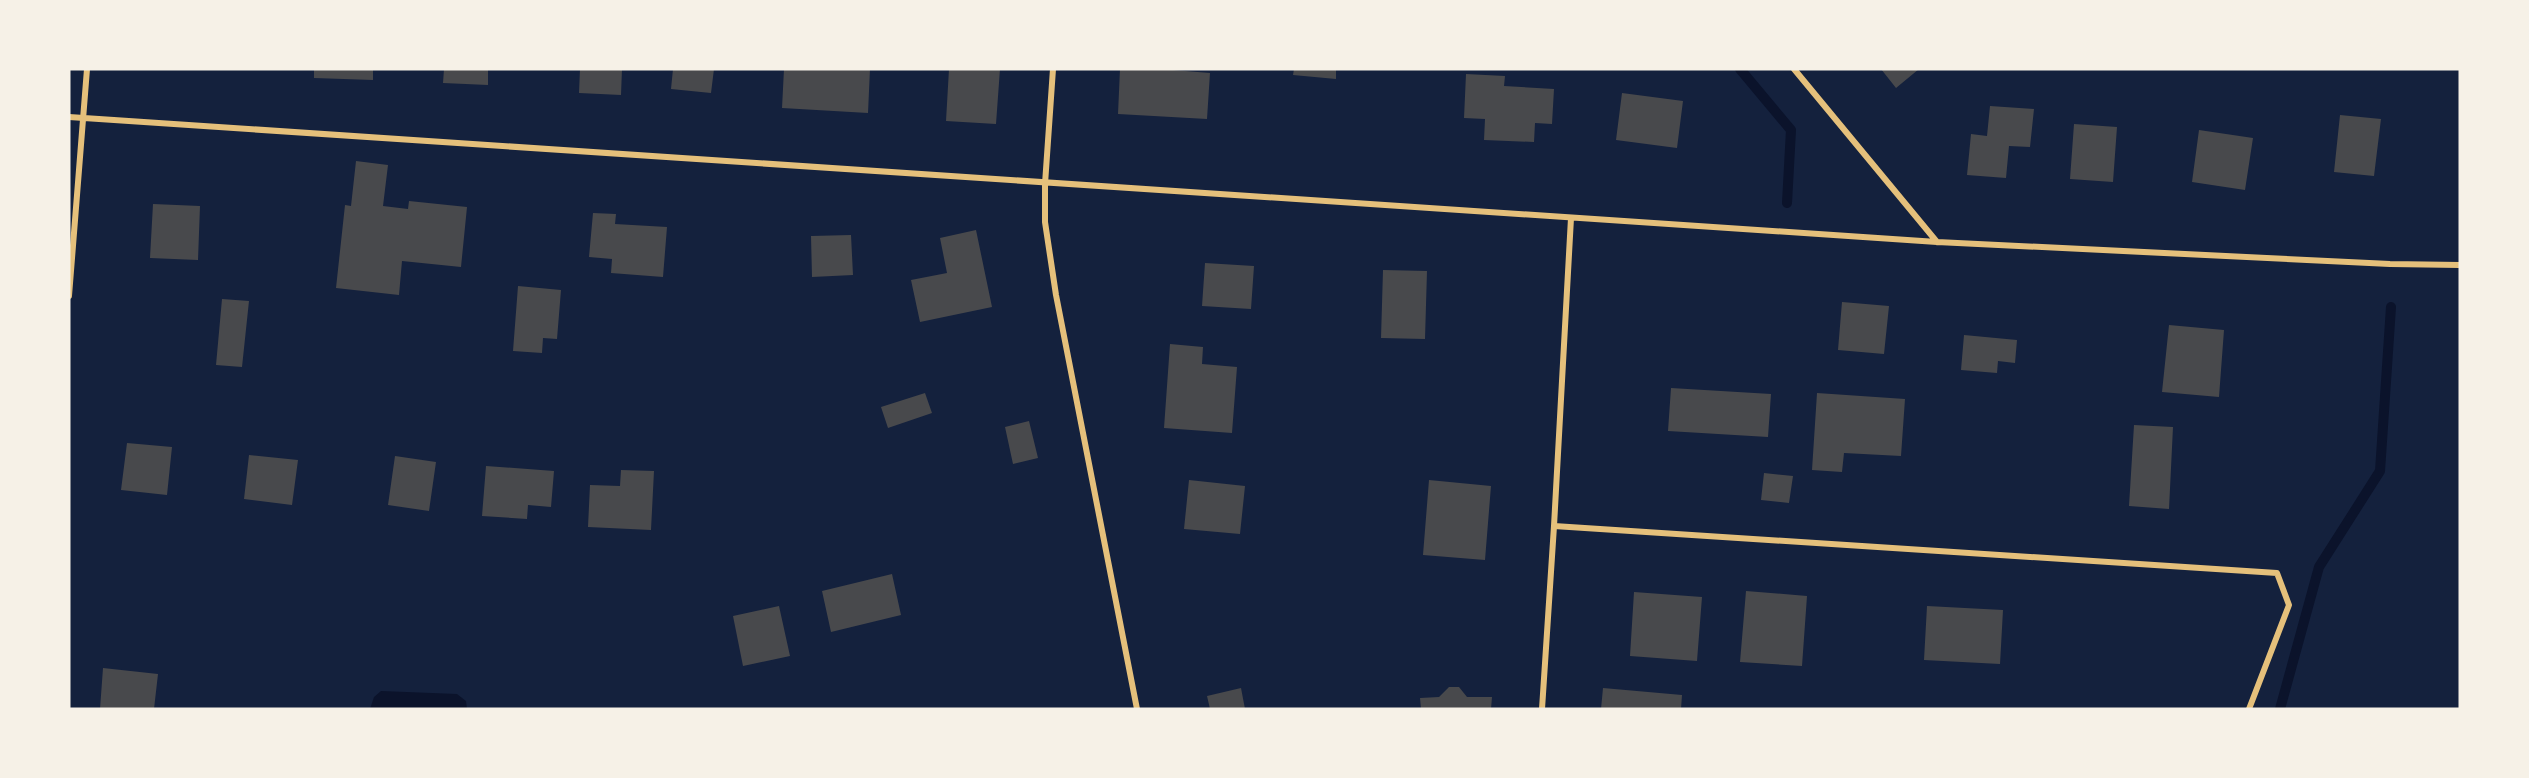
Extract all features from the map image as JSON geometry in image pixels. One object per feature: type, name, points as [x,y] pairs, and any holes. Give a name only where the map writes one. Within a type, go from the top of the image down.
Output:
[{"type":"street","points":[[69,296],[87,69]]},
{"type":"street","points":[[1053,69],[1045,184],[1045,222],[1056,295],[1137,709]]},
{"type":"street","points":[[1794,69],[1937,242]]},
{"type":"street","points":[[69,117],[1937,242],[2378,264],[2460,265]]},
{"type":"street","points":[[1542,709],[1571,218]]},
{"type":"street","points":[[1554,526],[2277,573],[2289,605],[2248,709]]},
{"type":"water","points":[[381,691],[457,694],[466,701],[467,709],[370,709],[374,697]]},
{"type":"building","points":[[314,69],[373,69],[373,80],[314,78]]},
{"type":"building","points":[[444,69],[488,69],[488,85],[443,83]]},
{"type":"building","points":[[580,69],[622,69],[621,95],[579,93]]},
{"type":"building","points":[[673,69],[714,69],[711,93],[671,89]]},
{"type":"building","points":[[784,69],[870,69],[868,113],[782,108]]},
{"type":"building","points":[[949,69],[1000,69],[996,124],[946,121]]},
{"type":"building","points":[[1120,69],[1161,69],[1210,73],[1207,119],[1118,114]]},
{"type":"building","points":[[1294,69],[1336,69],[1336,79],[1293,75]]},
{"type":"building","points":[[1881,69],[1919,69],[1896,88]]},
{"type":"building","points":[[1466,74],[1505,76],[1504,86],[1554,89],[1552,124],[1535,123],[1534,142],[1484,140],[1485,119],[1464,118]]},
{"type":"building","points":[[1622,93],[1683,101],[1677,148],[1616,140]]},
{"type":"building","points":[[1990,106],[2034,109],[2030,147],[2009,146],[2006,178],[1967,175],[1971,134],[1987,136]]},
{"type":"building","points":[[2340,115],[2381,119],[2374,176],[2334,172]]},
{"type":"building","points":[[2074,124],[2117,127],[2113,182],[2070,179]]},
{"type":"building","points":[[2199,130],[2253,138],[2245,190],[2192,182]]},
{"type":"building","points":[[356,161],[388,165],[383,206],[408,209],[409,201],[467,207],[461,267],[402,261],[399,295],[336,288],[345,205],[351,206]]},
{"type":"building","points":[[153,204],[200,206],[198,260],[150,258]]},
{"type":"building","points":[[593,213],[616,214],[615,224],[667,227],[663,277],[611,273],[612,259],[589,257]]},
{"type":"building","points":[[976,230],[992,307],[920,322],[911,280],[947,273],[940,238]]},
{"type":"building","points":[[851,235],[853,275],[812,277],[811,236]]},
{"type":"building","points":[[1205,263],[1254,266],[1251,309],[1202,306]]},
{"type":"building","points":[[1383,270],[1427,271],[1425,339],[1381,338]]},
{"type":"building","points":[[518,286],[561,290],[557,339],[543,338],[542,353],[513,351]]},
{"type":"building","points":[[222,299],[249,301],[242,367],[216,365]]},
{"type":"building","points":[[1842,302],[1889,306],[1884,354],[1838,350]]},
{"type":"building","points":[[2169,325],[2224,330],[2219,397],[2162,392]]},
{"type":"building","points":[[1964,335],[2017,340],[2015,363],[1998,361],[1997,373],[1961,370]]},
{"type":"building","points":[[1170,344],[1203,347],[1202,364],[1237,367],[1232,433],[1164,428]]},
{"type":"building","points":[[1671,388],[1771,394],[1768,437],[1668,431]]},
{"type":"building","points":[[925,393],[932,413],[888,428],[881,407]]},
{"type":"building","points":[[1817,393],[1905,399],[1901,456],[1844,453],[1842,472],[1812,470]]},
{"type":"building","points":[[1029,421],[1038,458],[1013,464],[1005,427]]},
{"type":"building","points":[[2134,425],[2173,427],[2169,509],[2129,506]]},
{"type":"building","points":[[127,443],[172,447],[167,495],[121,490]]},
{"type":"building","points":[[249,455],[298,460],[292,505],[244,499]]},
{"type":"building","points":[[395,456],[436,462],[429,511],[388,505]]},
{"type":"building","points":[[486,466],[554,471],[551,507],[528,505],[527,519],[482,516]]},
{"type":"building","points":[[621,470],[654,471],[651,530],[588,527],[590,485],[620,486]]},
{"type":"building","points":[[1764,473],[1793,476],[1789,503],[1761,500]]},
{"type":"building","points":[[1189,480],[1245,486],[1240,534],[1184,529]]},
{"type":"building","points":[[1429,480],[1491,486],[1485,560],[1423,555]]},
{"type":"building","points":[[892,574],[901,615],[831,632],[822,591]]},
{"type":"building","points":[[1746,591],[1807,596],[1802,666],[1740,662]]},
{"type":"building","points":[[1634,592],[1702,597],[1697,661],[1630,656]]},
{"type":"building","points":[[779,606],[790,656],[743,666],[733,616]]},
{"type":"building","points":[[1927,606],[2003,610],[2000,664],[1924,660]]},
{"type":"building","points":[[103,668],[158,674],[154,709],[100,709]]},
{"type":"building","points":[[1449,687],[1459,687],[1467,697],[1492,697],[1491,709],[1421,709],[1420,698],[1439,697]]},
{"type":"building","points":[[1241,688],[1245,709],[1210,709],[1207,696]]},
{"type":"building","points":[[1603,688],[1682,695],[1681,709],[1601,709]]},
{"type":"waterway","points":[[1740,69],[1791,130],[1787,203]]},
{"type":"waterway","points":[[2280,709],[2319,567],[2380,471],[2391,307]]}]
